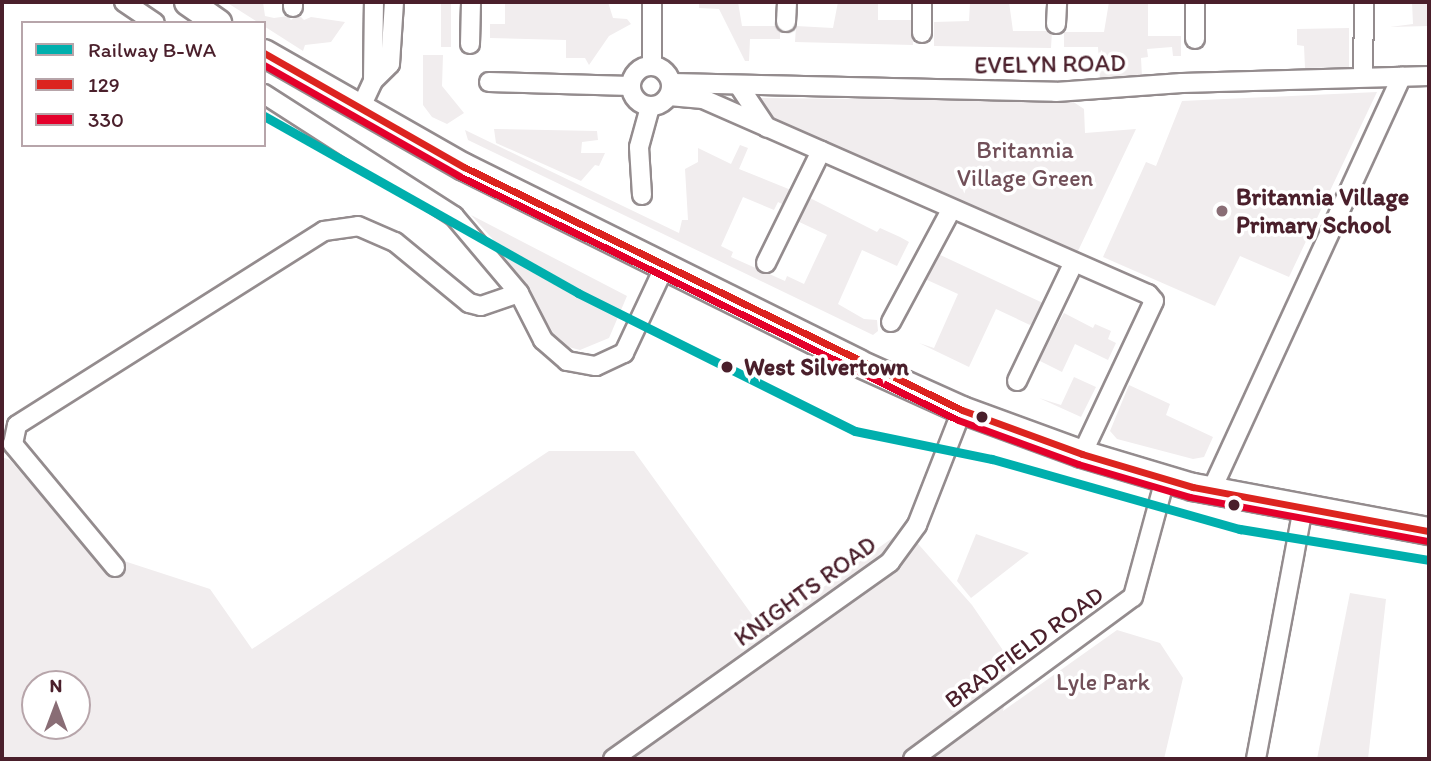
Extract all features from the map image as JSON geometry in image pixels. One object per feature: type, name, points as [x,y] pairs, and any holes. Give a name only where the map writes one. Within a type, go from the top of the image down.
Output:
[{"type":"main road","points":[[188,2],[215,21]]},
{"type":"main road","points":[[266,54],[360,109],[664,268],[962,410],[1082,454],[1211,491],[1429,531]]},
{"type":"street","points":[[124,2],[152,21]]},
{"type":"street","points":[[373,81],[374,2]]},
{"type":"street","points":[[360,109],[373,81],[390,64],[394,2]]},
{"type":"street","points":[[470,44],[471,2]]},
{"type":"street","points":[[652,2],[652,66]]},
{"type":"street","points":[[786,22],[787,2]]},
{"type":"street","points":[[922,2],[922,33]]},
{"type":"street","points":[[1056,2],[1056,24]]},
{"type":"street","points":[[1195,2],[1195,39]]},
{"type":"street","points":[[1363,76],[1364,2]]},
{"type":"street","points":[[631,86],[640,69],[652,66],[665,71],[671,89]]},
{"type":"street","name":"EVELYN ROAD","points":[[671,89],[739,86],[1056,92],[1363,76],[1429,76]]},
{"type":"street","points":[[1211,491],[1401,77]]},
{"type":"street","points":[[489,82],[631,86]]},
{"type":"street","points":[[631,86],[638,102],[650,107]]},
{"type":"street","points":[[739,86],[767,128]]},
{"type":"street","points":[[642,195],[639,147],[650,107],[671,89]]},
{"type":"street","points":[[671,89],[703,99],[1154,300],[1082,454]]},
{"type":"street","points":[[266,95],[454,216],[519,293],[543,340],[555,354],[582,366],[596,366],[617,358],[630,346],[664,268]]},
{"type":"street","points":[[766,263],[821,151]]},
{"type":"street","points":[[891,322],[951,210]]},
{"type":"street","points":[[115,568],[13,444],[17,425],[324,232],[358,226],[395,242],[469,303],[481,306],[519,293]]},
{"type":"street","points":[[1017,381],[1073,264]]},
{"type":"street","name":"KNIGHTS ROAD","points":[[613,759],[890,562],[917,525],[962,410]]},
{"type":"street","name":"BRADFIELD ROAD","points":[[913,759],[1133,597],[1165,479]]},
{"type":"street","points":[[1256,759],[1303,508]]},
{"type":"shaded area","points":[[226,2],[263,2],[265,16],[274,18],[288,16],[291,20],[298,14],[304,20],[311,17],[345,22],[331,42],[305,45],[303,51],[266,27],[266,21],[256,21]]},
{"type":"shaded area","points":[[441,2],[451,2],[451,47],[441,47]]},
{"type":"shaded area","points":[[505,2],[608,2],[613,18],[627,19],[631,24],[609,36],[589,65],[585,58],[566,58],[566,40],[490,38],[490,24],[505,24]]},
{"type":"shaded area","points":[[699,2],[738,2],[742,26],[780,26],[780,39],[750,39],[749,61],[745,61],[719,9],[699,8]]},
{"type":"shaded area","points":[[838,2],[878,2],[878,20],[912,20],[913,45],[795,42],[796,26],[833,28]]},
{"type":"shaded area","points":[[970,2],[1009,2],[1013,31],[1052,31],[1051,48],[934,46],[934,22],[969,21]]},
{"type":"shaded area","points":[[1109,2],[1148,2],[1148,36],[1181,36],[1181,56],[1173,56],[1172,47],[1147,49],[1148,57],[1141,58],[1142,77],[1100,80],[1098,47],[1064,47],[1064,32],[1104,32]]},
{"type":"shaded area","points":[[1412,2],[1429,2],[1428,26],[1390,27],[1413,24]]},
{"type":"shaded area","points":[[1349,28],[1349,67],[1305,68],[1304,46],[1297,45],[1297,29]]},
{"type":"shaded area","points":[[423,55],[443,55],[442,86],[464,113],[447,124],[432,117],[423,105]]},
{"type":"shaded area","name":"Britannia Village Primary School","points":[[1377,92],[1289,277],[1240,256],[1215,306],[1103,257],[1146,162],[1156,166],[1182,101]]},
{"type":"shaded area","name":"Britannia Village Green","points":[[759,98],[1072,101],[1084,109],[1085,133],[1136,129],[1078,251],[1071,252],[778,123]]},
{"type":"shaded area","points":[[494,129],[597,131],[598,140],[582,142],[581,153],[605,153],[599,166],[595,165],[581,181],[496,143]]},
{"type":"shaded area","points":[[465,130],[679,233],[682,220],[688,220],[685,169],[698,162],[698,148],[731,164],[740,145],[748,148],[739,169],[791,190],[784,205],[778,202],[774,210],[743,197],[721,246],[733,252],[731,257],[785,281],[787,276],[804,284],[827,235],[795,220],[810,198],[877,232],[880,228],[900,237],[909,242],[897,266],[862,250],[838,304],[864,319],[877,320],[878,331],[873,335],[468,140]]},
{"type":"shaded area","points":[[471,215],[627,296],[609,338],[580,350],[557,344],[498,245]]},
{"type":"shaded area","points":[[936,253],[1043,303],[1036,320],[1030,325],[996,309],[969,367],[919,343],[934,348],[958,294],[925,279]]},
{"type":"shaded area","points":[[1064,313],[1093,328],[1095,324],[1111,331],[1108,339],[1116,343],[1108,360],[1075,344],[1062,372],[1038,360]]},
{"type":"shaded area","points":[[1074,377],[1096,387],[1081,417],[1039,398],[1061,405]]},
{"type":"shaded area","points":[[1129,385],[1170,404],[1166,415],[1213,437],[1204,457],[1193,459],[1117,439],[1110,431]]},
{"type":"shaded area","points":[[549,451],[634,451],[763,630],[905,529],[972,605],[1013,665],[1003,711],[1117,630],[1160,643],[1183,678],[1164,759],[2,759],[2,457],[10,460],[108,573],[124,561],[210,589],[252,649]]},
{"type":"shaded area","points":[[976,534],[1029,553],[971,598],[957,581]]},
{"type":"shaded area","points":[[1350,593],[1386,599],[1368,759],[1317,759]]},
{"type":"rail line","name":"B-WA","points":[[266,117],[578,293],[855,431],[992,459],[1240,529],[1429,560]]},
{"type":"transit line","name":"129","points":[[266,54],[464,167],[962,410],[1082,454],[1193,487],[1429,531]]},
{"type":"transit line","name":"330","points":[[266,66],[459,176],[958,420],[1078,464],[1190,497],[1427,541]]},
{"type":"place","name":"Britannia Village Primary School","points":[[1222,211]]},
{"type":"place","name":"West Silvertown","points":[[727,367]]},
{"type":"park label","name":"Lyle Park","points":[[1103,682]]}]
